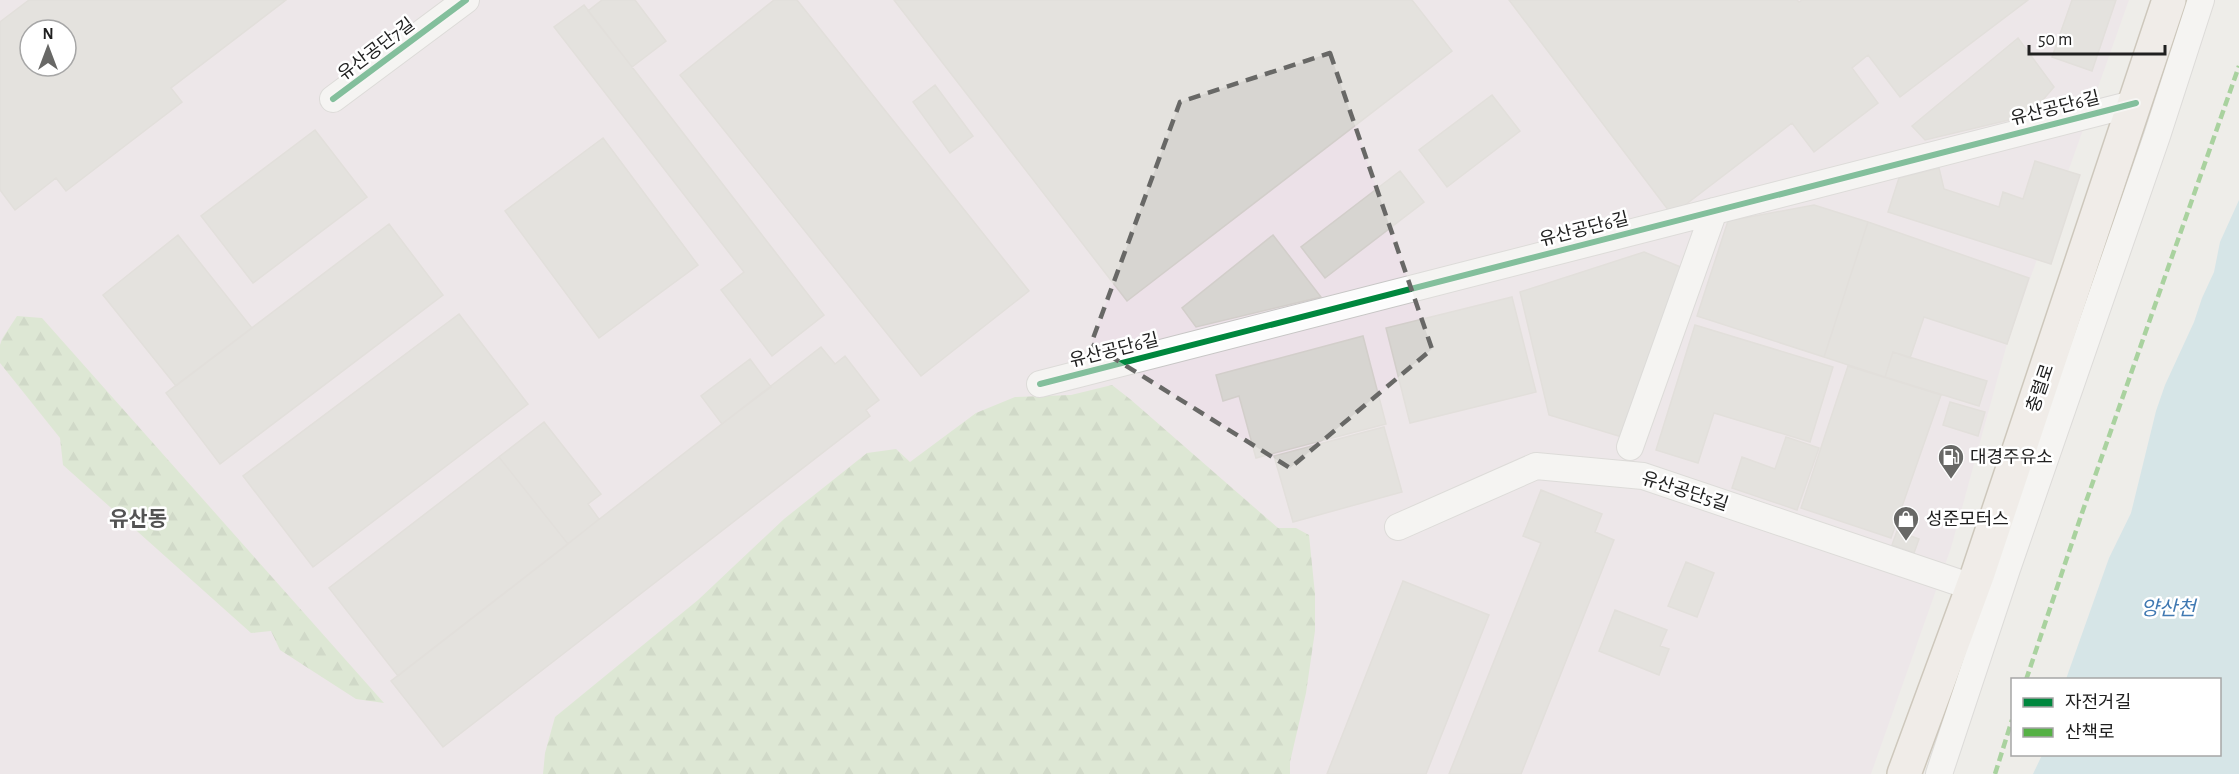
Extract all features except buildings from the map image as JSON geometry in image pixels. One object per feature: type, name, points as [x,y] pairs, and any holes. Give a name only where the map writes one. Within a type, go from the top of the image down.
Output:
[{"type":"main road","name":"충렬로","points":[[1904,774],[1972,587],[2169,0]]},
{"type":"street","name":"유산공단7길","points":[[333,99],[466,0]]},
{"type":"street","points":[[1939,774],[2007,569],[2154,147],[2201,0]]},
{"type":"street","name":"유산공단6길","points":[[1040,384],[2136,102]]},
{"type":"street","points":[[1630,447],[1714,211]]},
{"type":"street","name":"유산공단5길","points":[[1398,527],[1536,465],[1643,476],[1972,587]]},
{"type":"highlighted area","points":[[1330,53],[1432,349],[1290,468],[1091,344],[1180,102]]},
{"type":"shaded area","points":[[0,0],[2129,0],[2007,344],[1951,548],[1871,774],[0,774]]},
{"type":"green space","points":[[17,316],[42,318],[384,703],[356,699],[280,650],[271,631],[251,633],[63,465],[60,438],[0,363],[2,339]]},
{"type":"green space","points":[[1112,385],[1278,528],[1296,528],[1309,535],[1315,594],[1315,631],[1306,693],[1290,762],[1290,774],[543,774],[545,753],[555,717],[698,600],[784,519],[867,453],[896,449],[910,462],[976,413],[1015,397],[1071,395]]},
{"type":"water","name":"양산천","points":[[2239,200],[2239,774],[2033,774],[2042,756],[2221,756],[2221,678],[2066,678],[2109,558],[2131,513],[2156,411],[2214,272],[2220,242]]},
{"type":"marked path","points":[[2027,678],[2082,513],[2239,66]]},
{"type":"marked path","points":[[1995,774],[2011,723]]},
{"type":"cycle path","points":[[333,99],[466,0]]},
{"type":"cycle path","points":[[1040,384],[2136,103]]},
{"type":"place","name":"대경주유소","points":[[1951,480]]},
{"type":"place","name":"성준모터스","points":[[1906,542]]},
{"type":"district","name":"유산동","points":[[138,519]]}]
